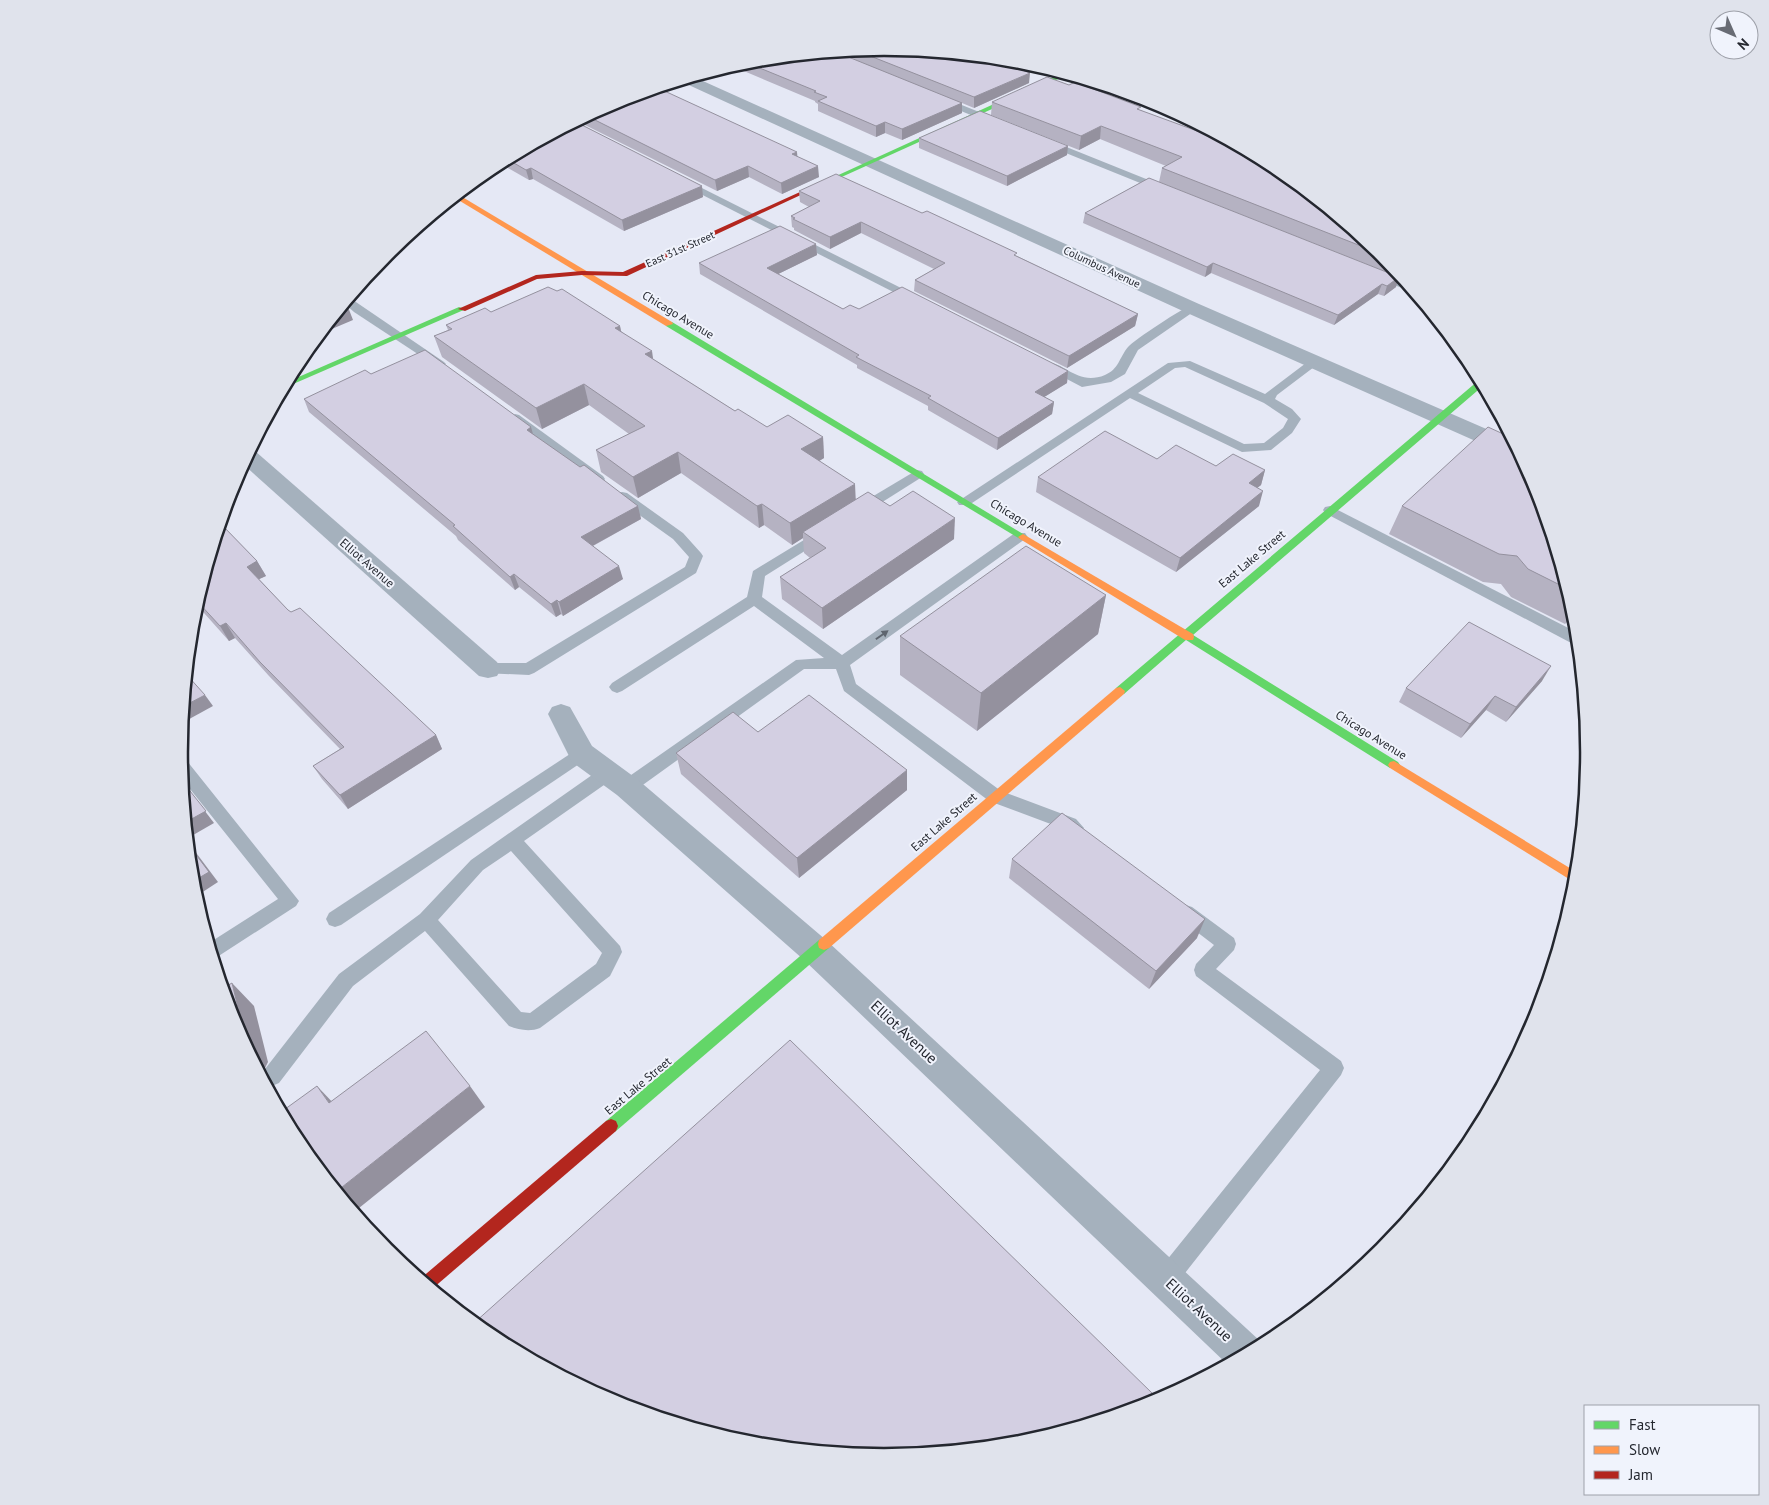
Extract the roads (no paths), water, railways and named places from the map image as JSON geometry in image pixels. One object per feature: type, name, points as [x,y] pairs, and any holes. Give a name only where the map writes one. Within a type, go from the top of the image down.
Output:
[{"type":"street","name":"East 31st Street","points":[[297,381],[536,276],[582,273],[624,274],[979,115],[1056,78]]},
{"type":"street","name":"Columbus Avenue","points":[[695,83],[1192,308],[1510,447]]},
{"type":"street","name":"Chicago Avenue","points":[[462,199],[1184,635],[1569,874]]},
{"type":"street","name":"East Lake Street","points":[[430,1280],[995,796],[1476,387]]},
{"type":"street","name":"Elliot Avenue","points":[[253,461],[488,669]]},
{"type":"street","name":"Elliot Avenue","points":[[561,714],[582,754],[618,780],[815,950],[1241,1350]]},
{"type":"lane","points":[[932,96],[1003,124]]},
{"type":"lane","points":[[1040,139],[1170,191]]},
{"type":"lane","points":[[674,176],[925,304]]},
{"type":"lane","points":[[1365,270],[1399,283]]},
{"type":"lane","points":[[352,305],[381,327],[400,336],[449,370]]},
{"type":"lane","points":[[1038,361],[1082,383],[1107,379],[1121,371],[1133,348],[1192,308]]},
{"type":"lane","points":[[1268,400],[1272,393],[1314,362]]},
{"type":"lane","points":[[964,502],[1129,393],[1172,365],[1186,363],[1268,400],[1288,412],[1294,419],[1288,430],[1266,446],[1242,448],[1129,393]]},
{"type":"lane","points":[[488,669],[529,669],[691,570],[696,556],[678,536],[504,410]]},
{"type":"lane","points":[[851,516],[917,474]]},
{"type":"lane","points":[[1330,510],[1570,636]]},
{"type":"lane","points":[[617,686],[754,598],[758,574],[834,526]]},
{"type":"lane","points":[[272,1076],[346,980],[426,920],[477,865],[512,840],[618,780],[802,664],[842,663],[1020,536]]},
{"type":"lane","points":[[754,598],[842,663],[849,687],[995,796],[1070,824],[1086,836]]},
{"type":"lane","points":[[335,919],[582,754]]},
{"type":"lane","points":[[189,776],[290,901],[217,948]]},
{"type":"lane","points":[[426,920],[516,1020],[533,1022],[603,970],[613,952],[512,840]]},
{"type":"lane","points":[[1166,1279],[1334,1068],[1203,970],[1227,944],[1172,902]]}]
